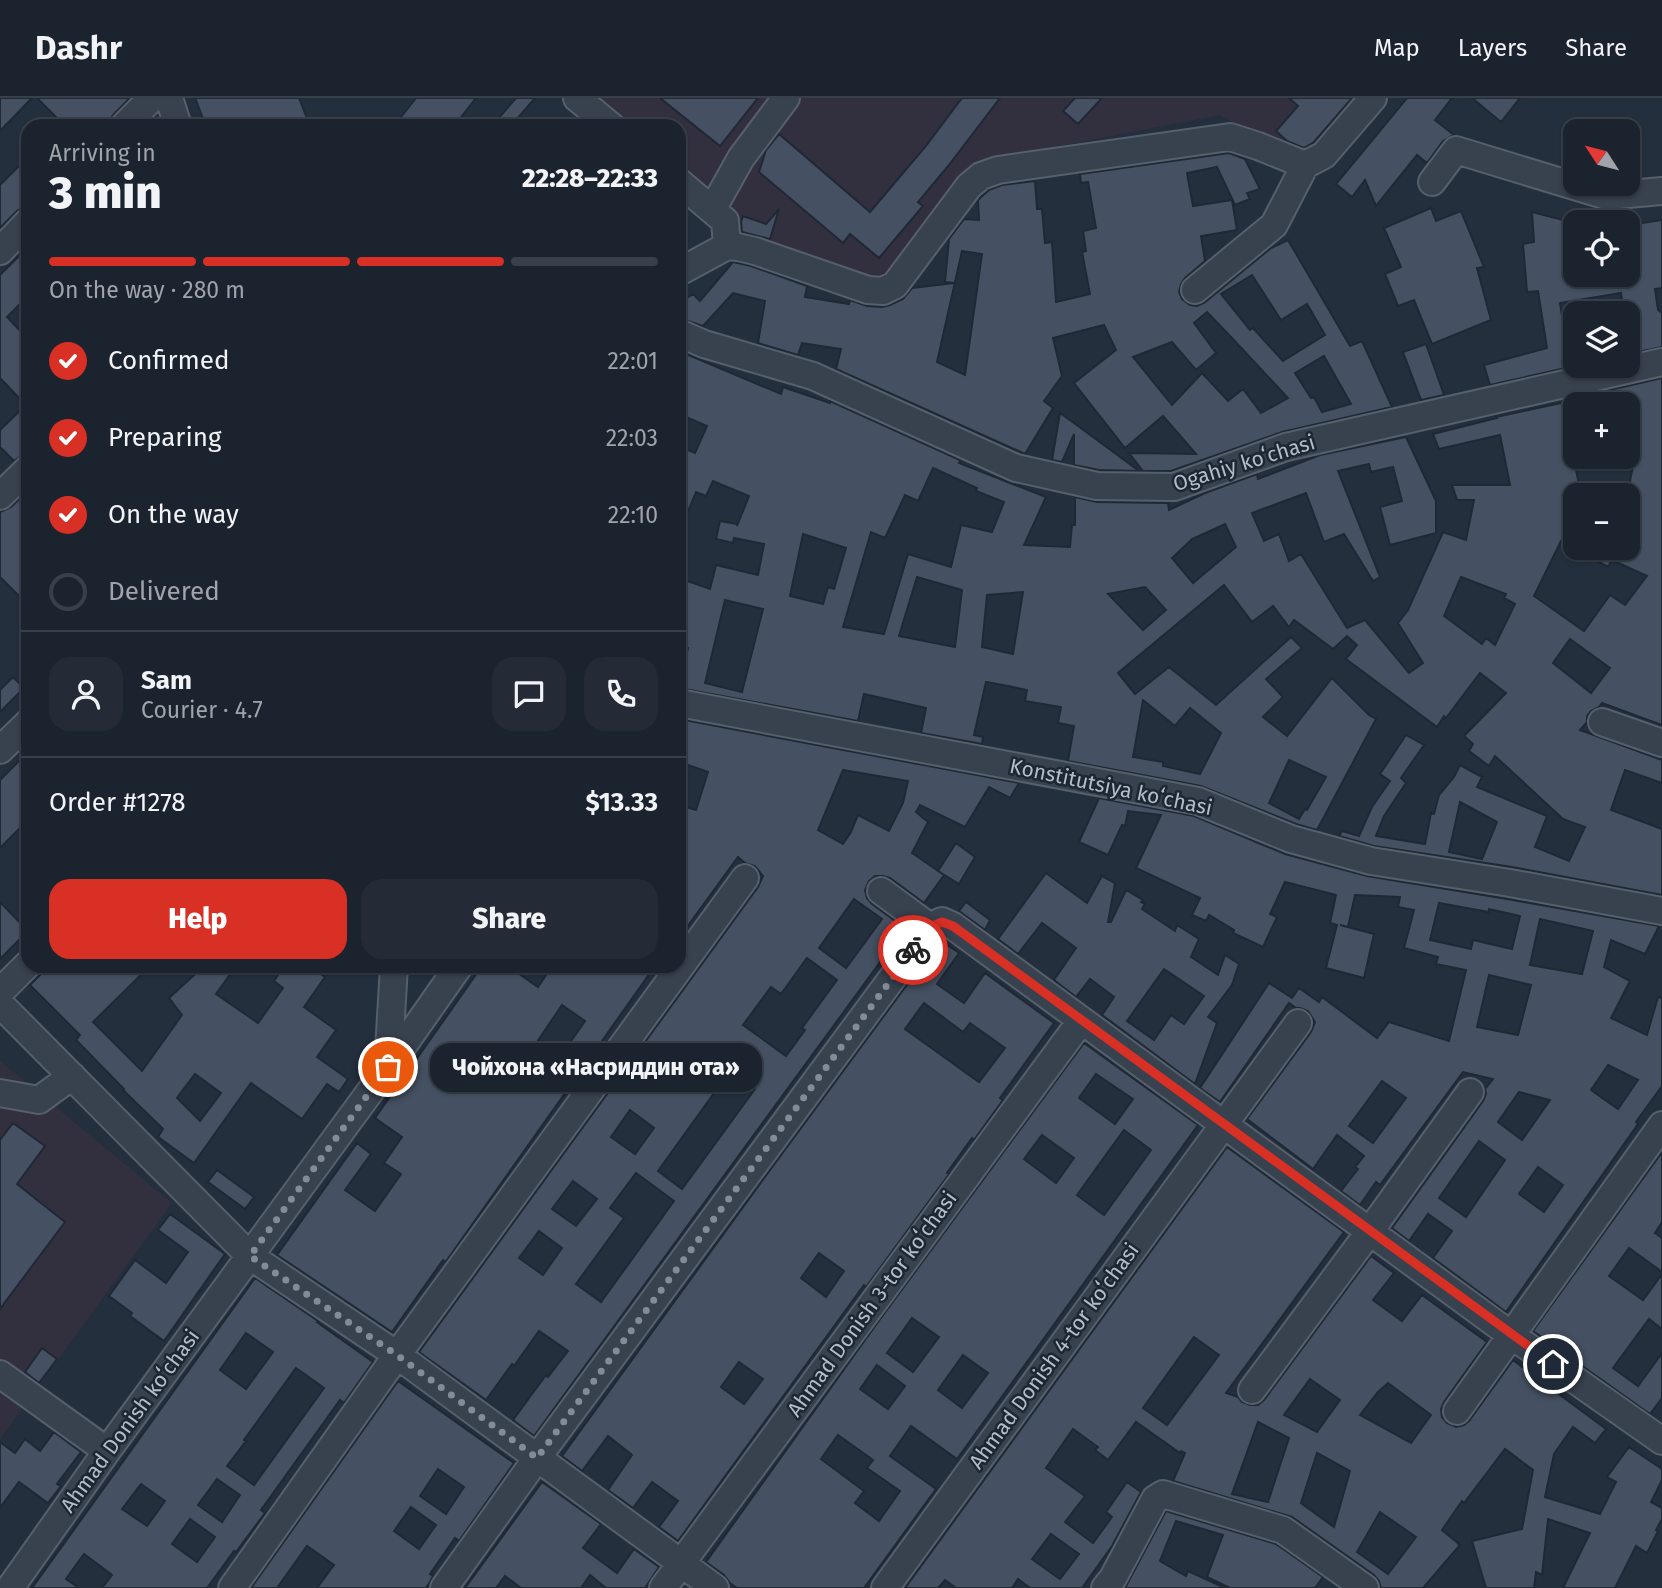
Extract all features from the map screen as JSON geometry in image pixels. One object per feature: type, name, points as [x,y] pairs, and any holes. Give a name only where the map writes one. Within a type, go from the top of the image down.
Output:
[{"type":"street","points":[[131,119],[152,98]]},
{"type":"street","points":[[169,98],[176,119]]},
{"type":"street","points":[[578,98],[603,119]]},
{"type":"street","points":[[712,210],[741,158],[786,98]]},
{"type":"street","points":[[1195,290],[1274,225],[1305,165],[1324,155],[1373,98]]},
{"type":"street","points":[[686,268],[727,246],[738,247],[868,290],[883,291],[895,285],[969,186],[981,176],[998,170],[1230,137],[1305,165]]},
{"type":"street","points":[[1432,183],[1457,150],[1607,196],[1662,191]]},
{"type":"street","points":[[686,188],[725,221],[727,246]]},
{"type":"street","points":[[0,251],[21,229]]},
{"type":"street","name":"Ogahiy koʻchasi","points":[[686,336],[704,344],[813,376],[1016,468],[1097,486],[1174,487],[1286,447],[1662,362]]},
{"type":"street","points":[[0,496],[21,476]]},
{"type":"street","name":"Konstitutsiya koʻchasi","points":[[686,704],[1198,801],[1291,839],[1371,861],[1662,911]]},
{"type":"street","points":[[1602,722],[1662,743]]},
{"type":"street","points":[[0,750],[21,730]]},
{"type":"street","points":[[686,959],[745,878]]},
{"type":"street","points":[[881,891],[936,924],[953,926],[1511,1335],[1660,1436]]},
{"type":"street","points":[[444,1588],[537,1458],[936,924]]},
{"type":"street","points":[[0,992],[21,971]]},
{"type":"street","points":[[388,1067],[394,973]]},
{"type":"street","name":"Ahmad Donish koʻchasi","points":[[10,1588],[454,973]]},
{"type":"street","points":[[232,1588],[397,1355],[676,973]]},
{"type":"street","points":[[0,1003],[250,1256],[397,1355],[715,1588]]},
{"type":"street","name":"Ahmad Donish 3-tor koʻchasi","points":[[663,1588],[1081,1021]]},
{"type":"street","name":"Ahmad Donish 4-tor koʻchasi","points":[[885,1588],[1298,1023]]},
{"type":"street","points":[[0,1093],[39,1100],[72,1076]]},
{"type":"street","points":[[1252,1390],[1470,1093]]},
{"type":"street","points":[[1457,1411],[1662,1125]]},
{"type":"street","points":[[0,1374],[107,1451]]},
{"type":"street","points":[[1105,1588],[1155,1499],[1163,1494],[1283,1530],[1365,1588]]},
{"type":"shaded area","points":[[582,98],[1361,98],[1311,158],[1290,155],[1220,115],[976,162],[880,285],[731,240],[686,186],[686,119],[608,119]]},
{"type":"shaded area","points":[[0,1061],[172,1203],[0,1439]]},
{"type":"building","points":[[0,98],[32,98],[0,131]]},
{"type":"building","points":[[37,98],[130,98],[111,119],[58,119]]},
{"type":"building","points":[[195,98],[299,98],[307,119],[203,119]]},
{"type":"building","points":[[416,98],[476,98],[460,119],[400,119]]},
{"type":"building","points":[[516,98],[535,98],[517,119],[498,119]]},
{"type":"building","points":[[660,98],[758,98],[720,146]]},
{"type":"building","points":[[962,98],[1000,98],[918,202],[923,206],[879,258],[850,234],[843,243],[759,172],[766,150],[779,134],[870,212],[926,146]]},
{"type":"building","points":[[1075,98],[1102,98],[1078,124],[1063,111]]},
{"type":"building","points":[[1289,98],[1352,98],[1314,142],[1304,148],[1287,141],[1276,131],[1298,106]]},
{"type":"building","points":[[1407,98],[1452,98],[1435,120],[1454,135],[1443,141],[1427,163],[1417,155],[1376,206],[1365,180],[1352,197],[1336,184]]},
{"type":"building","points":[[1472,98],[1520,98],[1501,122]]},
{"type":"building","points":[[1229,153],[1245,159],[1260,189],[1247,193],[1250,199],[1235,205],[1217,167],[1187,173],[1193,206],[1232,200],[1237,230],[1201,236],[1205,261],[1181,284],[1179,292],[1182,299],[1190,305],[1204,303],[1271,248],[1288,240],[1350,346],[1362,341],[1392,407],[1282,432],[1171,471],[1143,471],[1129,453],[1196,454],[1163,416],[1125,448],[1074,383],[1116,350],[1104,325],[1053,338],[1062,376],[1044,401],[1053,408],[1025,454],[836,369],[841,349],[802,343],[798,355],[758,343],[765,301],[733,293],[703,326],[686,320],[686,298],[693,294],[700,301],[733,262],[807,286],[805,297],[849,304],[850,300],[867,306],[890,305],[903,299],[912,288],[954,283],[945,282],[949,239],[964,219],[979,220],[978,200],[989,190],[1002,185],[1035,181],[1037,209],[1042,209],[1045,243],[1052,242],[1056,302],[1090,294],[1082,252],[1086,251],[1083,231],[1096,228],[1088,182],[1081,183],[1080,174]],"holes":[[[962,251],[982,254],[965,375],[937,362]],[[1252,275],[1281,320],[1307,304],[1325,335],[1283,361],[1253,328],[1250,330],[1221,294]],[[1207,312],[1288,398],[1261,413],[1243,389],[1228,401],[1202,373],[1172,405],[1133,357],[1172,342],[1196,370],[1216,353],[1194,323]],[[1324,356],[1351,404],[1322,412],[1295,373]]]},
{"type":"building","points":[[21,164],[21,208],[0,228],[0,185]]},
{"type":"building","points":[[1431,208],[1436,221],[1461,211],[1484,267],[1477,268],[1491,320],[1432,344],[1414,300],[1398,306],[1385,274],[1401,267],[1384,228]]},
{"type":"building","points":[[779,209],[770,239],[742,232],[743,216],[766,224]]},
{"type":"building","points":[[1532,212],[1563,220],[1563,287],[1640,287],[1640,223],[1662,220],[1662,288],[1655,289],[1658,310],[1662,313],[1662,347],[1640,352],[1640,301],[1622,301],[1621,293],[1563,301],[1560,303],[1563,322],[1563,369],[1490,385],[1484,365],[1547,348],[1538,291],[1527,292],[1523,244],[1534,242]]},
{"type":"building","points":[[21,254],[21,303],[7,317],[21,332],[21,400],[0,378],[0,275]]},
{"type":"building","points":[[1426,344],[1444,395],[1421,400],[1403,352]]},
{"type":"building","points":[[686,354],[781,394],[783,387],[830,401],[960,460],[959,463],[1046,497],[1024,545],[1070,547],[1072,525],[1075,525],[1075,497],[1097,502],[1168,503],[1169,510],[1205,493],[1257,474],[1258,479],[1320,455],[1406,437],[1436,501],[1436,533],[1390,545],[1380,507],[1402,501],[1393,467],[1371,472],[1369,464],[1338,471],[1380,577],[1373,581],[1344,534],[1324,542],[1306,493],[1252,513],[1264,541],[1279,534],[1289,561],[1301,554],[1347,628],[1365,620],[1409,673],[1423,663],[1398,623],[1408,610],[1443,532],[1466,540],[1474,500],[1457,500],[1452,485],[1510,485],[1500,435],[1439,449],[1433,434],[1563,403],[1563,469],[1576,469],[1579,483],[1563,483],[1563,542],[1561,541],[1534,596],[1584,631],[1610,595],[1625,605],[1647,576],[1612,560],[1640,560],[1640,483],[1630,483],[1632,469],[1640,469],[1640,392],[1602,392],[1662,378],[1662,725],[1602,703],[1591,711],[1580,730],[1662,760],[1662,783],[1625,770],[1611,810],[1662,829],[1662,895],[1512,867],[1374,846],[1339,836],[1342,831],[1359,836],[1372,807],[1390,781],[1380,774],[1406,735],[1424,745],[1401,778],[1406,783],[1384,816],[1376,836],[1425,844],[1431,813],[1434,814],[1439,795],[1460,765],[1482,777],[1477,787],[1547,816],[1535,847],[1569,861],[1585,827],[1563,819],[1495,756],[1489,766],[1469,751],[1473,744],[1464,736],[1506,693],[1480,673],[1437,727],[1346,659],[1357,645],[1347,636],[1333,649],[1294,620],[1289,627],[1273,606],[1252,622],[1224,585],[1118,673],[1135,694],[1169,667],[1216,705],[1291,637],[1302,648],[1266,679],[1283,697],[1263,717],[1287,736],[1332,678],[1376,719],[1317,830],[1201,786],[1068,761],[1074,726],[1058,723],[1061,707],[1025,701],[1027,690],[986,682],[974,735],[983,737],[982,744],[921,733],[926,708],[864,694],[858,721],[686,689],[686,580],[710,589],[716,565],[758,575],[764,544],[734,538],[733,543],[716,539],[720,521],[737,526],[749,496],[713,481],[706,496],[696,492],[686,516],[686,449],[695,453],[707,426],[686,417]],"holes":[[[933,468],[977,488],[976,491],[1004,502],[992,532],[961,525],[951,567],[908,554],[884,634],[843,627],[871,532],[885,538],[905,495],[918,501]],[[1225,524],[1236,547],[1193,583],[1172,558],[1192,539]],[[803,534],[846,548],[834,589],[828,587],[823,604],[790,596]],[[917,577],[962,590],[955,647],[899,636]],[[1461,577],[1506,594],[1504,598],[1515,604],[1495,645],[1486,638],[1482,644],[1444,616]],[[1145,587],[1166,610],[1143,630],[1108,594]],[[1023,592],[1013,654],[982,647],[987,595]],[[725,600],[763,609],[742,692],[705,683]],[[1570,639],[1610,668],[1591,693],[1553,663]],[[1143,700],[1175,726],[1190,708],[1221,733],[1200,774],[1163,766],[1163,762],[1133,757]],[[1289,760],[1326,777],[1299,819],[1269,803]],[[1460,802],[1497,822],[1482,859],[1449,852]]]},
{"type":"building","points":[[21,410],[21,456],[14,461],[0,447],[0,430]]},
{"type":"building","points":[[1060,413],[1139,471],[1099,470],[1074,465],[1074,434],[1062,462],[1052,460]]},
{"type":"building","points":[[21,498],[21,598],[0,577],[0,512],[11,507]]},
{"type":"building","points":[[1595,560],[1612,560],[1608,567]]},
{"type":"building","points":[[13,677],[21,685],[21,691],[0,712],[0,690]]},
{"type":"building","points":[[686,720],[1019,783],[1010,798],[989,787],[965,827],[920,805],[916,812],[928,822],[912,853],[944,875],[924,903],[890,878],[875,876],[869,881],[865,890],[867,898],[905,928],[534,1436],[513,1420],[546,1375],[548,1377],[568,1351],[539,1331],[486,1400],[419,1352],[758,887],[763,876],[755,866],[738,857],[686,928],[686,807],[696,810],[708,772],[686,764]],"holes":[[[843,770],[908,781],[903,803],[889,831],[858,815],[843,844],[818,830]],[[854,899],[882,919],[846,968],[819,948]],[[807,958],[837,980],[802,1028],[805,1030],[786,1056],[743,1025],[771,987],[781,994]],[[730,1071],[755,1089],[682,1189],[658,1171]],[[630,1110],[654,1128],[635,1154],[611,1137]],[[636,1173],[674,1201],[601,1302],[576,1284],[624,1218],[610,1208]],[[573,1181],[597,1199],[576,1226],[552,1209]],[[539,1231],[562,1248],[543,1275],[519,1258]]]},
{"type":"building","points":[[21,759],[21,827],[0,848],[0,780]]},
{"type":"building","points":[[1099,798],[1194,816],[1285,854],[1367,876],[1659,926],[1645,954],[1611,940],[1604,967],[1630,981],[1611,1018],[1647,1035],[1658,997],[1662,998],[1662,1086],[1506,1312],[1433,1258],[1452,1231],[1428,1214],[1409,1241],[1392,1228],[1483,1101],[1485,1089],[1493,1079],[1463,1072],[1380,1185],[1376,1182],[1360,1205],[1341,1191],[1358,1169],[1355,1167],[1364,1156],[1337,1135],[1313,1169],[1247,1119],[1311,1032],[1315,1022],[1308,1011],[1289,1003],[1220,1102],[1200,1088],[1269,983],[1292,998],[1299,988],[1319,1002],[1322,997],[1377,1038],[1389,1022],[1449,1041],[1466,970],[1436,964],[1438,957],[1404,948],[1414,910],[1398,907],[1400,897],[1355,895],[1348,927],[1340,925],[1374,934],[1364,978],[1326,968],[1337,925],[1330,923],[1336,895],[1285,882],[1270,914],[1277,917],[1263,947],[1233,933],[1234,930],[1209,915],[1206,921],[1192,915],[1200,898],[1136,868],[1161,815],[1128,811],[1125,826],[1122,825],[1108,855],[1079,842]],"holes":[[[1439,903],[1520,916],[1512,949],[1473,940],[1471,949],[1430,940]],[[1540,919],[1593,931],[1582,974],[1530,965]],[[1489,975],[1531,985],[1518,1035],[1477,1027]],[[1608,1065],[1638,1080],[1618,1109],[1591,1090]],[[1382,1081],[1406,1098],[1373,1143],[1349,1126]],[[1519,1092],[1550,1100],[1522,1140],[1498,1122]],[[1479,1141],[1505,1160],[1466,1217],[1439,1198]],[[1538,1167],[1563,1185],[1544,1212],[1519,1194]]]},
{"type":"building","points":[[956,843],[975,857],[959,884],[938,871]]},
{"type":"building","points":[[1046,873],[1087,903],[1102,876],[1115,883],[1108,922],[1111,922],[1126,890],[1143,900],[1141,902],[1145,904],[1142,909],[1175,931],[1177,925],[1199,939],[1191,957],[1218,975],[1225,955],[1239,964],[1232,985],[1208,1017],[1217,1023],[1195,1084],[1102,1015],[1114,997],[1090,979],[1076,997],[1054,980],[1076,948],[1042,923],[1018,954],[998,939]],"holes":[[[1164,969],[1204,996],[1184,1024],[1171,1015],[1154,1040],[1127,1021]]]},
{"type":"building","points":[[0,902],[21,924],[21,938],[0,959]]},
{"type":"building","points":[[966,902],[990,920],[985,930],[959,911]]},
{"type":"building","points":[[940,940],[959,953],[937,984],[964,1003],[985,973],[1054,1023],[1000,1098],[1003,1100],[974,1140],[972,1138],[947,1173],[949,1174],[866,1287],[864,1285],[678,1541],[659,1527],[678,1501],[652,1482],[633,1508],[608,1490],[632,1455],[608,1436],[582,1471],[562,1456]],"holes":[[[924,1003],[963,1032],[970,1023],[1005,1048],[979,1082],[905,1029]],[[819,1253],[844,1271],[826,1297],[801,1278]],[[739,1362],[763,1379],[744,1404],[721,1387]]]},
{"type":"building","points":[[41,973],[143,973],[93,1022],[142,1071],[182,1015],[169,998],[196,973],[231,973],[216,994],[258,1023],[283,988],[274,981],[279,973],[319,973],[325,977],[304,1007],[336,1030],[317,1057],[348,1079],[339,1092],[327,1084],[302,1119],[251,1083],[194,1163],[158,1137],[163,1129],[76,1040],[80,1035],[30,985]],"holes":[[[195,1074],[221,1093],[200,1121],[177,1098]]]},
{"type":"building","points":[[477,973],[518,973],[538,987],[547,973],[650,973],[446,1262],[443,1260],[392,1332],[277,1255],[357,1143],[371,1154],[345,1190],[375,1211],[401,1174],[384,1163],[402,1137],[375,1118]],"holes":[[[562,1005],[585,1021],[558,1060],[560,1062],[540,1090],[516,1073]]]},
{"type":"building","points":[[1084,1043],[1198,1125],[957,1459],[911,1426],[890,1456],[936,1489],[864,1588],[737,1588],[706,1562],[878,1322]],"holes":[[[1096,1074],[1133,1099],[1115,1124],[1079,1098]],[[1124,1130],[1151,1150],[1104,1215],[1077,1195]],[[1042,1135],[1074,1158],[1056,1183],[1024,1159]],[[912,1318],[939,1337],[913,1372],[887,1353]],[[963,1355],[988,1373],[962,1408],[938,1390]],[[877,1365],[905,1386],[888,1409],[860,1389]],[[838,1435],[873,1460],[867,1468],[900,1491],[879,1521],[855,1503],[864,1491],[821,1459]]]},
{"type":"building","points":[[13,1123],[45,1146],[17,1184],[65,1222],[0,1309],[0,1140]]},
{"type":"building","points":[[1227,1147],[1344,1232],[1226,1393],[1250,1405],[1258,1405],[1264,1400],[1371,1256],[1394,1273],[1373,1300],[1402,1321],[1422,1295],[1487,1342],[1444,1402],[1442,1417],[1447,1423],[1456,1427],[1469,1421],[1513,1360],[1606,1429],[1595,1443],[1573,1427],[1554,1454],[1545,1497],[1600,1514],[1616,1482],[1607,1477],[1629,1447],[1662,1469],[1662,1480],[1651,1502],[1662,1508],[1662,1519],[1656,1530],[1658,1531],[1647,1553],[1636,1546],[1615,1588],[1563,1588],[1590,1533],[1548,1519],[1542,1575],[1536,1572],[1534,1588],[1486,1588],[1472,1541],[1522,1529],[1533,1470],[1505,1449],[1442,1530],[1460,1545],[1423,1588],[1381,1588],[1374,1575],[1292,1517],[1173,1481],[1185,1453],[1180,1453],[1136,1422],[1108,1460],[1095,1450],[1098,1447],[1073,1429],[1046,1468],[1085,1496],[1065,1522],[1093,1543],[1112,1517],[1106,1512],[1127,1482],[1141,1492],[1112,1546],[1082,1588],[1030,1588],[1018,1579],[1012,1588],[956,1588],[945,1580],[938,1588],[905,1588]],"holes":[[[1194,1337],[1219,1355],[1167,1425],[1143,1408]],[[1310,1379],[1340,1400],[1317,1432],[1284,1415]],[[1388,1383],[1431,1415],[1411,1443],[1360,1415]],[[1258,1422],[1289,1438],[1268,1502],[1232,1494]],[[1317,1453],[1350,1471],[1334,1527],[1301,1503]],[[1380,1512],[1416,1537],[1388,1574],[1357,1552]],[[1051,1534],[1079,1554],[1060,1579],[1032,1559]]]},
{"type":"building","points":[[1662,1152],[1662,1222],[1655,1233],[1662,1238],[1662,1272],[1629,1248],[1609,1276],[1643,1300],[1662,1274],[1662,1329],[1649,1319],[1613,1368],[1638,1386],[1662,1353],[1662,1398],[1650,1414],[1533,1331]]},
{"type":"building","points":[[217,1170],[254,1197],[245,1209],[208,1182]]},
{"type":"building","points":[[170,1214],[225,1254],[164,1341],[130,1316],[132,1313],[109,1296],[135,1260],[166,1283],[188,1252],[158,1230]]},
{"type":"building","points":[[255,1278],[373,1362],[344,1403],[340,1400],[261,1510],[265,1513],[207,1588],[102,1588],[112,1575],[84,1554],[66,1579],[79,1588],[32,1588]],"holes":[[[246,1333],[273,1352],[246,1389],[220,1370]],[[296,1368],[324,1388],[254,1485],[227,1466],[246,1441],[244,1440]],[[217,1479],[240,1495],[222,1522],[198,1505]],[[141,1484],[165,1501],[147,1526],[122,1509]],[[190,1519],[215,1537],[197,1562],[172,1544]]]},
{"type":"building","points":[[42,1348],[57,1359],[39,1383],[25,1372]]},
{"type":"building","points":[[398,1381],[514,1463],[459,1541],[455,1538],[430,1574],[433,1576],[426,1588],[317,1588],[334,1565],[307,1546],[277,1588],[251,1588]],"holes":[[[438,1469],[464,1487],[446,1514],[420,1496]],[[411,1507],[436,1525],[419,1549],[394,1531]]]},
{"type":"building","points":[[54,1432],[81,1452],[57,1484],[61,1486],[48,1503],[19,1482],[0,1508],[0,1442],[15,1453],[25,1439],[40,1451]]},
{"type":"building","points":[[542,1482],[601,1524],[583,1548],[617,1573],[634,1549],[659,1567],[645,1588],[606,1588],[590,1575],[581,1588],[521,1588],[505,1576],[496,1588],[465,1588]]},
{"type":"building","points":[[1166,1511],[1276,1544],[1323,1577],[1315,1588],[1230,1588],[1207,1577],[1223,1535],[1176,1521],[1160,1561],[1186,1576],[1188,1571],[1225,1588],[1125,1588]]},
{"type":"way so far","points":[[388,1067],[250,1256],[397,1355],[537,1458],[913,950]]},
{"type":"place","name":"Чойхона «Насриддин ота»","points":[[388,1067]]},
{"type":"route","points":[[913,950],[930,927],[942,922],[953,926],[1553,1364]]}]
